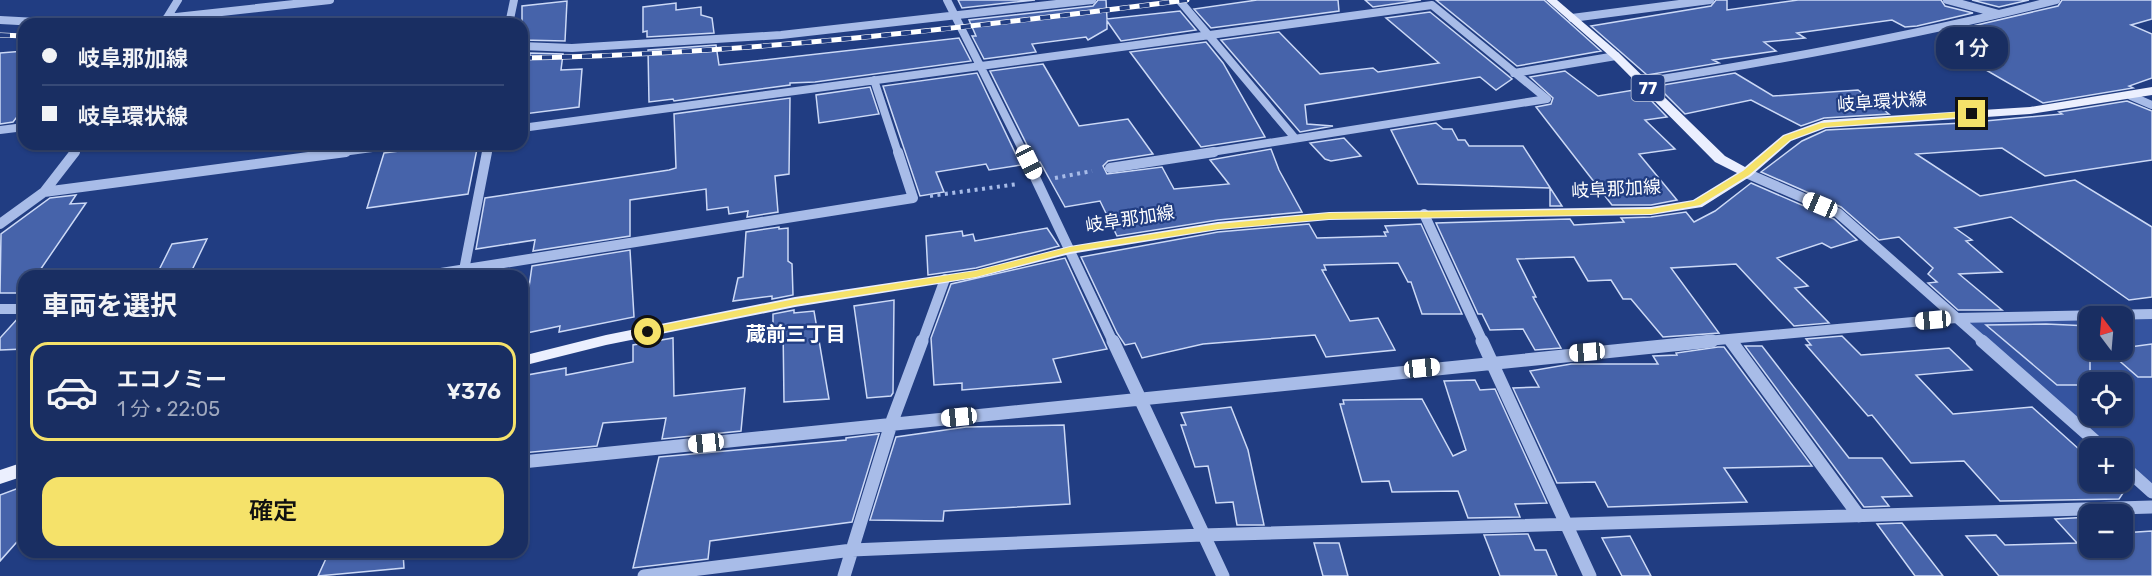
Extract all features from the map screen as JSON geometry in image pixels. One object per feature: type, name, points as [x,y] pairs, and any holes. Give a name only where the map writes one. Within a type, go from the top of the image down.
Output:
[{"type":"main road","name":"77","points":[[1551,0],[1616,56],[1720,159],[1746,173]]},
{"type":"main road","name":"岐阜環状線","points":[[1746,173],[1787,138],[1824,124],[2056,107],[2152,91]]},
{"type":"main road","name":"岐阜那加線","points":[[528,360],[606,340],[795,302],[945,279],[1022,264],[1070,250],[1218,226],[1329,216],[1651,211],[1697,204],[1746,173]]},
{"type":"main road","points":[[0,477],[18,471]]},
{"type":"street","points":[[167,18],[178,0]]},
{"type":"street","points":[[189,18],[330,0]]},
{"type":"street","points":[[510,18],[513,0]]},
{"type":"street","points":[[947,0],[982,65],[1038,181],[1223,576]]},
{"type":"street","points":[[528,46],[572,48],[781,35],[1092,0]]},
{"type":"street","points":[[1179,0],[1294,137]]},
{"type":"street","points":[[1572,18],[1710,0]]},
{"type":"street","points":[[1947,0],[2002,15]]},
{"type":"street","points":[[1642,82],[1751,65],[2002,15],[2056,0]]},
{"type":"street","points":[[528,127],[1432,5],[1547,99],[1294,137],[1110,168]]},
{"type":"street","points":[[0,20],[18,21]]},
{"type":"street","points":[[1514,73],[1616,56]]},
{"type":"street","points":[[487,150],[464,270],[913,198],[874,80]]},
{"type":"street","points":[[2131,96],[2152,105]]},
{"type":"street","points":[[0,130],[18,128]]},
{"type":"street","points":[[0,224],[44,192],[76,150]]},
{"type":"street","points":[[44,192],[357,150]]},
{"type":"street","points":[[1746,173],[1838,213],[2092,438]]},
{"type":"street","points":[[1424,214],[1590,576]]},
{"type":"street","points":[[844,576],[891,424],[945,279]]},
{"type":"street","points":[[0,309],[18,309]]},
{"type":"street","points":[[528,461],[1492,361],[1956,318],[2152,314]]},
{"type":"street","points":[[1730,339],[1859,516]]},
{"type":"street","points":[[2133,475],[2152,492]]},
{"type":"street","points":[[644,576],[852,550],[1202,535],[2152,507]]},
{"type":"path","points":[[913,198],[1038,181],[1110,168]]},
{"type":"shaded area","points":[[2133,314],[2152,314],[2152,497],[2133,479],[2133,438],[2088,438],[1956,318],[2079,315],[2079,360],[2133,360]]},
{"type":"building","points":[[958,0],[1035,0],[962,8]]},
{"type":"building","points":[[1098,0],[1106,0],[1107,19],[1180,11],[1196,30],[1121,41],[1107,21],[1107,29],[1088,40],[1086,37],[1032,44],[1036,52],[984,59],[972,36],[976,36],[969,20],[1093,6]]},
{"type":"building","points":[[1257,0],[1338,0],[1339,11],[1211,28],[1194,9]]},
{"type":"building","points":[[1365,0],[1421,0],[1373,7]]},
{"type":"building","points":[[1436,0],[1544,0],[1601,51],[1517,66]]},
{"type":"building","points":[[1716,0],[1727,0],[1727,10],[1798,0],[1941,0],[1945,6],[1973,13],[1917,26],[1905,27],[1892,20],[1797,33],[1805,38],[1764,42],[1776,51],[1713,60],[1719,63],[1647,75],[1591,26],[1711,6]]},
{"type":"building","points":[[1972,0],[2029,0],[1999,7]]},
{"type":"building","points":[[2062,0],[2152,0],[2152,19],[2131,25],[2152,34],[2152,78],[2129,86],[2133,88],[2043,103],[1974,63],[2004,61],[1947,32],[2058,6]]},
{"type":"building","points":[[567,1],[565,41],[528,40],[528,18],[522,18],[522,6]]},
{"type":"building","points":[[676,3],[676,10],[701,7],[701,15],[712,18],[714,33],[647,37],[647,31],[643,32],[643,7]]},
{"type":"building","points":[[1430,12],[1512,79],[1496,90],[1480,77],[1305,105],[1307,124],[1333,126],[1300,132],[1221,40],[1279,32],[1320,74],[1373,68],[1378,72],[1439,63],[1386,18]]},
{"type":"building","points":[[959,38],[971,61],[815,82],[790,83],[790,85],[674,101],[673,99],[649,102],[648,50],[716,45],[719,65]]},
{"type":"building","points":[[1206,42],[1223,63],[1265,137],[1201,147],[1130,52]]},
{"type":"building","points":[[18,52],[18,116],[13,122],[0,124],[0,53]]},
{"type":"building","points":[[530,53],[563,54],[561,70],[582,69],[579,107],[528,113]]},
{"type":"building","points":[[1043,64],[1079,126],[1128,119],[1153,154],[1108,161],[1103,166],[1107,174],[1162,167],[1174,189],[1229,184],[1210,160],[1271,149],[1279,170],[1302,212],[1218,220],[1117,236],[1100,201],[1065,207],[1040,162],[1036,163],[990,71]]},
{"type":"building","points":[[1565,71],[1598,96],[1640,89],[1667,117],[1645,120],[1675,149],[1639,154],[1677,200],[1651,205],[1612,205],[1536,107],[1551,104],[1553,98],[1530,77]]},
{"type":"building","points":[[977,73],[1021,165],[989,170],[986,164],[936,172],[944,192],[920,196],[883,86]]},
{"type":"building","points":[[1735,73],[1773,96],[1858,90],[1889,114],[1824,118],[1801,126],[1751,100],[1685,114],[1657,86]]},
{"type":"building","points":[[870,87],[879,114],[819,123],[816,95]]},
{"type":"building","points":[[790,98],[789,174],[775,176],[778,212],[747,217],[748,211],[729,214],[728,207],[707,210],[706,189],[630,200],[630,236],[533,251],[535,240],[476,249],[485,198],[676,168],[674,114]]},
{"type":"building","points":[[2127,101],[2152,111],[2152,160],[2045,176],[2002,148],[1916,154],[1980,196],[2075,180],[2152,227],[2152,297],[2129,300],[2011,217],[1955,228],[1972,240],[1966,241],[2002,272],[1959,274],[2002,310],[1958,310],[1928,283],[1937,282],[1928,274],[1933,268],[1899,237],[1879,240],[1841,207],[1761,172],[1802,141],[1826,130],[1963,123],[2062,114],[2059,112]]},
{"type":"building","points":[[1436,123],[1443,129],[1452,129],[1458,140],[1465,140],[1469,146],[1523,146],[1562,206],[1550,206],[1550,188],[1418,184],[1391,130]]},
{"type":"building","points":[[1344,138],[1361,156],[1331,161],[1325,159],[1310,143]]},
{"type":"building","points":[[407,150],[477,150],[468,194],[367,208],[384,153]]},
{"type":"building","points":[[1751,183],[1834,219],[1857,240],[1831,248],[1822,243],[1777,258],[1808,286],[1795,288],[1829,323],[1794,326],[1736,264],[1671,268],[1719,333],[1663,337],[1631,299],[1623,299],[1611,280],[1588,281],[1574,257],[1517,259],[1536,297],[1533,297],[1561,348],[1535,350],[1523,329],[1490,330],[1482,314],[1478,314],[1436,223],[1570,219],[1574,225],[1624,222],[1621,218],[1686,212],[1694,222],[1715,211]]},
{"type":"building","points":[[76,195],[70,204],[86,203],[40,270],[18,270],[18,293],[0,293],[1,234],[50,198]]},
{"type":"building","points":[[1309,224],[1317,238],[1386,236],[1384,232],[1388,232],[1385,226],[1421,224],[1462,314],[1422,314],[1411,282],[1408,282],[1398,263],[1324,265],[1326,270],[1322,270],[1350,321],[1378,318],[1395,350],[1326,357],[1315,335],[1203,344],[1142,358],[1135,343],[1125,345],[1117,333],[1081,257],[1218,232]]},
{"type":"building","points":[[779,227],[779,229],[788,228],[788,261],[792,264],[793,295],[772,299],[772,296],[733,301],[738,278],[743,277],[746,232]]},
{"type":"building","points":[[1047,228],[1059,246],[976,268],[928,275],[926,236],[962,231],[963,236],[973,234],[975,241]]},
{"type":"building","points":[[207,239],[192,270],[159,270],[172,244]]},
{"type":"building","points":[[630,250],[634,317],[559,332],[560,326],[528,333],[528,287],[532,266]]},
{"type":"building","points":[[1065,258],[1107,349],[1053,359],[1061,382],[962,390],[962,383],[934,385],[931,338],[951,284]]},
{"type":"building","points":[[894,300],[893,393],[891,396],[867,398],[854,306]]},
{"type":"building","points":[[794,310],[794,313],[814,311],[829,399],[784,402],[783,327],[773,328],[773,314]]},
{"type":"building","points":[[18,318],[18,349],[0,350],[0,338]]},
{"type":"building","points":[[1986,325],[2079,326],[2079,360],[2090,360],[2090,372],[2079,372],[2079,385],[2057,385]]},
{"type":"building","points":[[1842,336],[1861,355],[1949,348],[1972,370],[1916,375],[1953,414],[2032,407],[2079,449],[2079,492],[2124,492],[2119,499],[2000,501],[1964,461],[1911,463],[1872,415],[1868,416],[1806,345],[1811,345],[1806,339]]},
{"type":"building","points":[[673,338],[674,396],[745,388],[741,431],[662,439],[666,418],[603,423],[597,446],[528,452],[528,375],[566,368],[566,375],[633,362],[633,345]]},
{"type":"building","points":[[2152,344],[2152,377],[2138,377],[2118,360],[2133,360],[2133,347]]},
{"type":"building","points":[[1745,346],[1762,346],[1849,458],[1882,458],[1912,496],[1882,497],[1889,506],[1864,507]]},
{"type":"building","points":[[1724,347],[1812,466],[1724,468],[1747,502],[1608,507],[1595,482],[1557,483],[1513,388],[1539,387],[1530,371],[1571,364],[1658,364],[1653,356],[1677,355],[1676,353]]},
{"type":"building","points":[[1475,380],[1480,390],[1495,389],[1547,503],[1515,504],[1520,517],[1468,518],[1458,491],[1392,492],[1389,481],[1362,482],[1340,404],[1344,404],[1343,400],[1422,399],[1453,456],[1466,450],[1444,381]]},
{"type":"building","points":[[1231,407],[1248,450],[1264,525],[1237,525],[1233,502],[1216,503],[1208,466],[1195,467],[1181,425],[1186,425],[1181,413]]},
{"type":"building","points":[[1064,425],[1070,504],[944,511],[943,521],[870,520],[896,437],[966,427]]},
{"type":"building","points":[[879,434],[852,522],[710,541],[708,559],[633,568],[659,457],[846,440],[846,438]]},
{"type":"building","points":[[18,488],[18,541],[0,561],[0,495]]},
{"type":"building","points":[[2079,518],[2079,558],[2133,558],[2133,532],[2152,531],[2152,576],[1999,576],[1966,536],[1996,535],[2005,545],[2077,543],[2055,519]]},
{"type":"building","points":[[1902,523],[1943,576],[1915,576],[1877,524]]},
{"type":"building","points":[[1528,534],[1535,550],[1546,550],[1557,576],[1500,576],[1484,535]]},
{"type":"building","points":[[1630,536],[1651,576],[1622,576],[1602,538]]},
{"type":"building","points":[[1314,543],[1339,543],[1348,576],[1323,576]]},
{"type":"building","points":[[326,558],[403,558],[404,568],[318,576]]},
{"type":"railway","points":[[528,58],[689,51],[855,38],[1187,0]]},
{"type":"railway","points":[[0,35],[18,36]]},
{"type":"district","name":"蔵前三丁目","points":[[796,334]]},
{"type":"route","points":[[648,332],[795,302],[976,274],[1070,250],[1218,226],[1329,216],[1609,213],[1651,211],[1697,204],[1746,173],[1787,138],[1824,124],[1972,114]]}]
